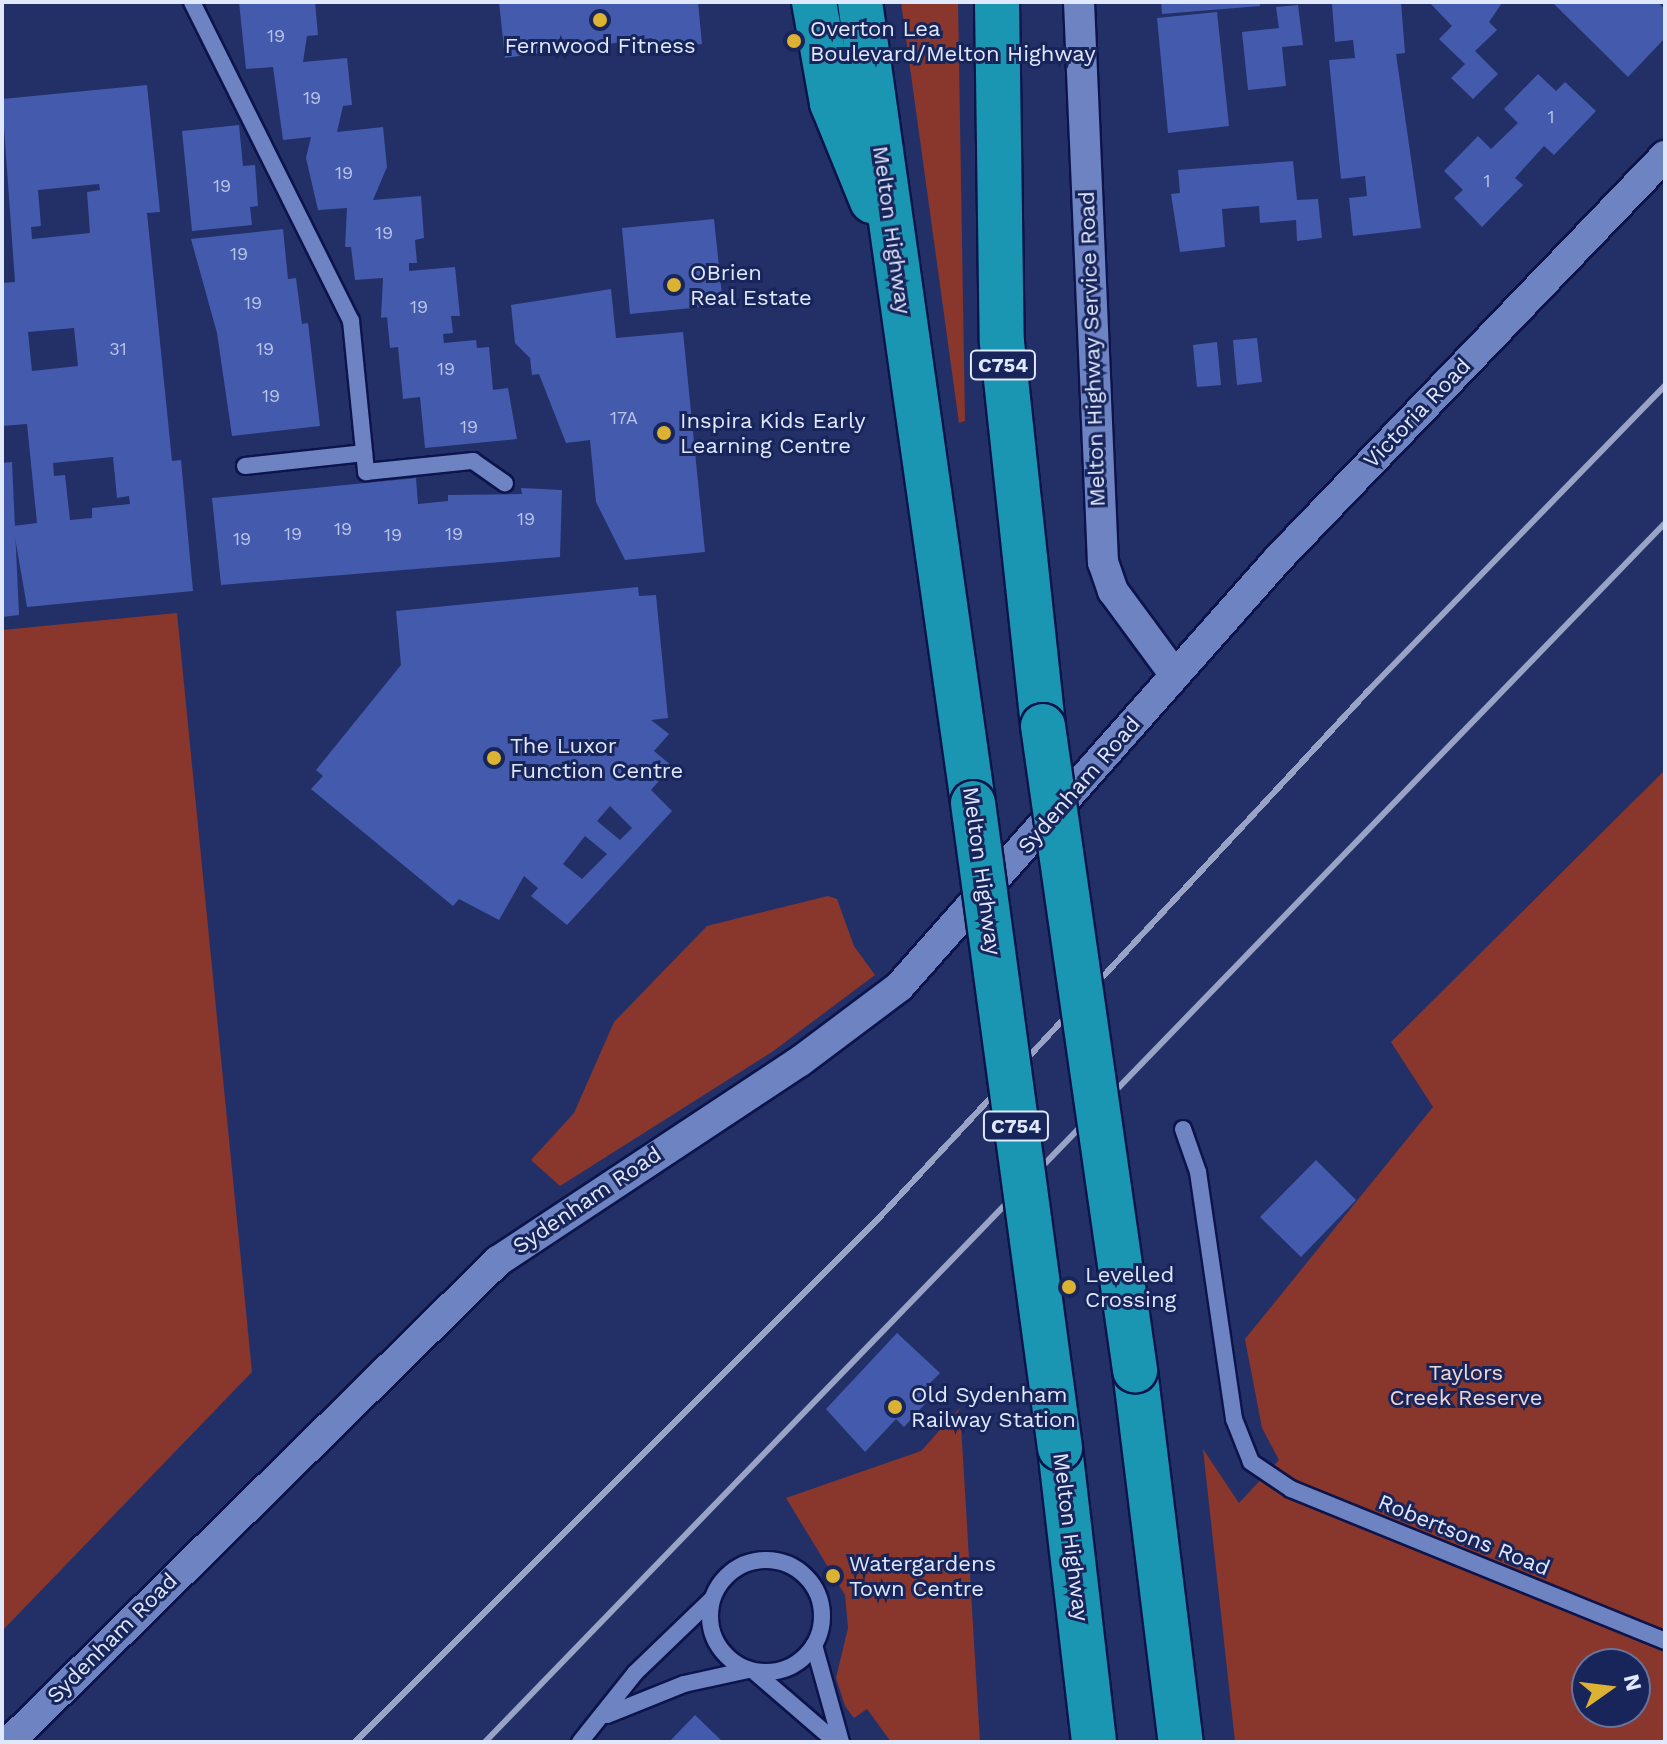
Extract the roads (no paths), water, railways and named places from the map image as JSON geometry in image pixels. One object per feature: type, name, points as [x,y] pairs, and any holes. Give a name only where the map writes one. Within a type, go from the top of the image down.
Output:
[{"type":"highway","points":[[814,2],[832,103],[898,266]]},
{"type":"highway","name":"Melton Highway","points":[[860,2],[1060,1448],[1094,1742]]},
{"type":"highway","name":"C754","points":[[997,2],[1002,342],[1043,726],[1135,1370],[1181,1742]]},
{"type":"street","name":"Melton Highway Service Road","points":[[1079,2],[1103,562],[1113,591],[1175,675]]},
{"type":"street","name":"Victoria Road","points":[[1175,675],[1665,156]]},
{"type":"street","name":"Sydenham Road","points":[[9,1742],[486,1271],[548,1222],[776,1078],[899,987],[1175,675]]},
{"type":"lane","points":[[192,2],[351,321],[366,472],[473,461],[505,483]]},
{"type":"lane","points":[[245,466],[364,453]]},
{"type":"lane","name":"Robertsons Road","points":[[1183,1129],[1198,1172],[1234,1419],[1251,1462],[1301,1493],[1665,1641]]},
{"type":"lane","points":[[580,1742],[605,1716],[635,1673],[712,1599],[734,1569],[770,1560],[789,1565],[816,1591],[821,1628],[814,1645],[788,1668],[751,1671],[684,1684],[605,1716]]},
{"type":"lane","points":[[712,1599],[716,1642],[838,1742]]},
{"type":"lane","points":[[814,1645],[838,1742]]},
{"type":"railway","points":[[355,1742],[879,1218],[1368,691],[1665,386]]},
{"type":"railway","points":[[485,1742],[1665,523]]},
{"type":"place","name":"Fernwood Fitness","points":[[600,20]]},
{"type":"place","name":"Overton Lea Boulevard/Melton Highway","points":[[794,41]]},
{"type":"place","name":"OBrien Real Estate","points":[[674,285]]},
{"type":"place","name":"Inspira Kids Early Learning Centre","points":[[664,433]]},
{"type":"place","name":"The Luxor Function Centre","points":[[494,758]]},
{"type":"place","name":"Levelled Crossing","points":[[1069,1287]]},
{"type":"place","name":"Old Sydenham Railway Station","points":[[895,1407]]},
{"type":"place","name":"Watergardens Town Centre","points":[[833,1576]]},
{"type":"park label","name":"Taylors Creek Reserve","points":[[1466,1384]]}]
